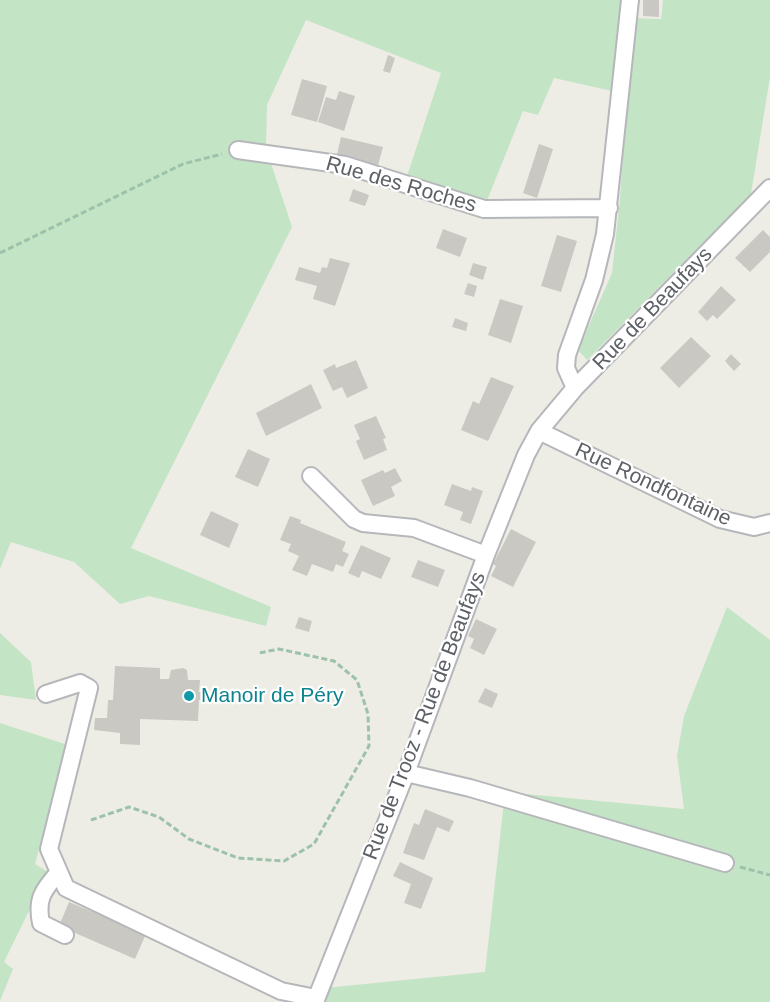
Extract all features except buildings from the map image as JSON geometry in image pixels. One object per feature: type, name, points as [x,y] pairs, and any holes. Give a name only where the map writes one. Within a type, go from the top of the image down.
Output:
[{"type":"street","points":[[575,388],[566,368],[567,355],[594,280],[609,208],[630,0]]},
{"type":"street","name":"Rue des Roches","points":[[238,150],[345,165],[484,210],[609,208]]},
{"type":"street","name":"Rue de Beaufays","points":[[539,431],[575,388],[770,188]]},
{"type":"street","name":"Rue Rondfontaine","points":[[539,431],[720,519],[754,526],[770,523]]},
{"type":"street","name":"Rue de Trooz - Rue de Beaufays","points":[[316,1000],[406,773],[486,555],[539,431]]},
{"type":"street","points":[[311,476],[354,519],[363,523],[414,528],[486,555]]},
{"type":"street","points":[[46,694],[80,683],[89,688],[49,849],[66,888],[281,991],[316,1000]]},
{"type":"street","points":[[406,773],[470,788],[725,863]]},
{"type":"street","points":[[58,872],[47,886],[37,906],[41,923],[65,935]]},
{"type":"path","points":[[0,253],[183,164],[238,150]]},
{"type":"path","points":[[91,820],[129,807],[159,817],[189,839],[238,858],[284,861],[314,844],[369,746],[368,714],[357,680],[334,661],[279,649],[259,653]]},
{"type":"path","points":[[725,863],[770,875]]},
{"type":"green space","points":[[0,0],[621,0],[612,91],[554,78],[538,115],[523,111],[486,203],[407,176],[441,73],[306,20],[267,105],[266,148],[292,227],[131,548],[271,607],[266,626],[149,596],[120,604],[74,562],[11,542],[0,569]]},
{"type":"green space","points":[[663,0],[770,0],[770,77],[751,194],[587,360],[578,350],[612,273],[620,199],[632,18],[661,19]]},
{"type":"green space","points":[[727,607],[770,640],[770,1002],[322,1002],[325,988],[485,972],[505,792],[684,809],[677,756],[684,716]]},
{"type":"green space","points":[[0,633],[31,662],[36,700],[0,695]]},
{"type":"green space","points":[[0,723],[68,745],[35,864],[48,872],[4,962],[13,969],[0,1001]]},
{"type":"place","name":"Manoir de Péry","points":[[189,696]]}]
